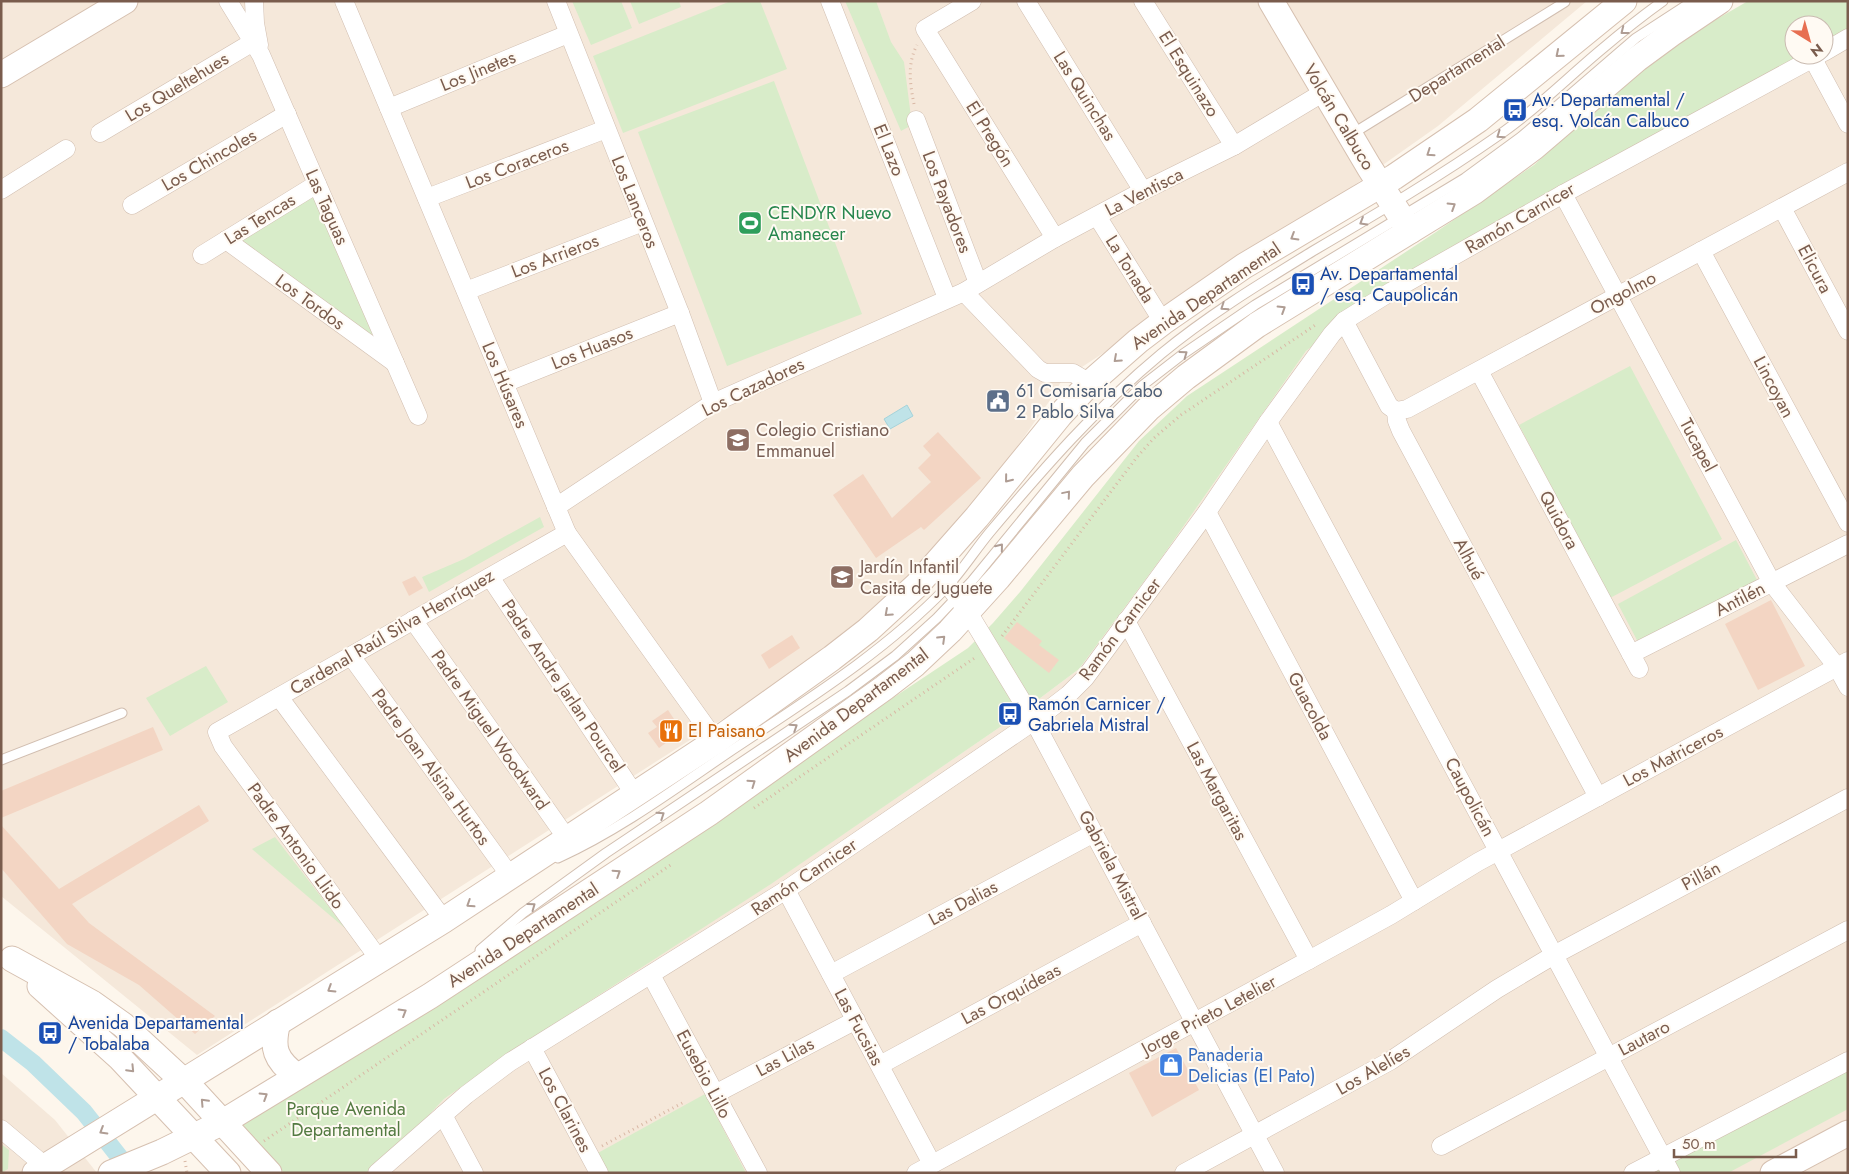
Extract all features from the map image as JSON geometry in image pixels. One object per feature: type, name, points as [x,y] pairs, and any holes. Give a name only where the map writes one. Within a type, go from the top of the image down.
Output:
[{"type":"main road","points":[[1,75],[125,1]]},
{"type":"main road","name":"Avenida Departamental","points":[[40,1169],[444,920],[568,840],[716,741],[868,630],[895,606],[998,578],[1083,476],[1113,444],[1167,393],[1220,350],[1257,325],[1396,209],[1478,120],[1624,1]]},
{"type":"main road","name":"Avenida Departamental","points":[[111,1173],[195,1137],[223,1122],[430,996],[709,813],[860,706],[915,664],[952,590],[972,524],[1060,415],[1090,383],[1118,357],[1163,322],[1244,266],[1396,209],[1476,191],[1533,148],[1637,59],[1670,34],[1720,1]]},
{"type":"main road","name":"Volcán Calbuco","points":[[1277,4],[1324,92],[1396,209]]},
{"type":"main road","points":[[6,955],[92,1002],[108,1013],[138,1038],[184,1082],[223,1122],[268,1173]]},
{"type":"main road","points":[[6,955],[120,1058],[228,1173]]},
{"type":"main road","points":[[278,1022],[275,1052],[283,1065],[297,1076]]},
{"type":"main road","points":[[1772,1173],[1848,1132]]},
{"type":"street","name":"Las Taguas","points":[[228,1],[257,49],[287,114],[418,416]]},
{"type":"street","points":[[254,1],[257,49]]},
{"type":"street","name":"Los Lanceros","points":[[556,1],[680,313],[713,403]]},
{"type":"street","name":"El Lazo","points":[[830,1],[963,291],[1038,368],[1045,373],[1073,374],[1090,383]]},
{"type":"street","points":[[925,29],[972,1]]},
{"type":"street","name":"Las Quinchas","points":[[1026,1],[1143,190]]},
{"type":"street","name":"El Esquinazo","points":[[1144,1],[1234,146]]},
{"type":"street","name":"Los Húsares","points":[[350,3],[389,108],[567,533],[716,741]]},
{"type":"street","name":"El Pregón","points":[[925,29],[1055,238]]},
{"type":"street","name":"Los Jinetes","points":[[389,108],[568,34]]},
{"type":"street","name":"Ramón Carnicer","points":[[1834,46],[1848,38]]},
{"type":"street","name":"Los Queltehues","points":[[100,133],[257,49]]},
{"type":"street","name":"Ramón Carnicer","points":[[377,1173],[489,1077],[532,1048],[786,890],[1034,721],[1068,695],[1085,678],[1207,512],[1268,422],[1332,334],[1344,321],[1563,194],[1801,65]]},
{"type":"street","points":[[1823,65],[1848,124]]},
{"type":"street","name":"La Ventisca","points":[[963,291],[1143,190],[1234,146],[1324,92]]},
{"type":"street","name":"Los Chincoles","points":[[132,205],[287,114]]},
{"type":"street","name":"Los Payadores","points":[[916,120],[963,291]]},
{"type":"street","name":"Los Coraceros","points":[[427,198],[606,129]]},
{"type":"street","points":[[1,190],[66,149]]},
{"type":"street","name":"Ongolmo","points":[[1396,411],[1407,410],[1848,172]]},
{"type":"street","name":"Las Tencas","points":[[202,255],[317,184]]},
{"type":"street","name":"Tucapel","points":[[1563,194],[1772,583],[1842,664],[1848,687]]},
{"type":"street","name":"Elicura","points":[[1782,208],[1848,331]]},
{"type":"street","name":"La Tonada","points":[[1097,216],[1163,322]]},
{"type":"street","name":"Los Arrieros","points":[[466,291],[644,222]]},
{"type":"street","name":"Los Tordos","points":[[226,240],[395,363]]},
{"type":"street","name":"Lincoyan","points":[[1701,251],[1848,523]]},
{"type":"street","name":"Los Cazadores","points":[[556,507],[713,403],[963,291]]},
{"type":"street","name":"Los Huasos","points":[[505,383],[680,313]]},
{"type":"street","name":"Alhué","points":[[1344,321],[1389,406],[1396,411],[1401,431],[1598,797]]},
{"type":"street","name":"Quidora","points":[[1478,371],[1635,662]]},
{"type":"street","name":"Caupolicán","points":[[1268,422],[1667,1165]]},
{"type":"street","name":"Guacolda","points":[[1207,512],[1414,901]]},
{"type":"street","name":"Cardenal Raúl Silva Henríquez","points":[[217,732],[567,533]]},
{"type":"street","name":"Antilén","points":[[1635,662],[1772,583],[1848,544]]},
{"type":"street","name":"Padre Andre Jarlan Pourcel","points":[[490,577],[635,795]]},
{"type":"street","name":"Gabriela Mistral","points":[[952,590],[1034,721],[1275,1173]]},
{"type":"street","name":"Padre Miguel Woodward","points":[[413,620],[568,840]]},
{"type":"street","name":"Las Margaritas","points":[[1126,621],[1309,960]]},
{"type":"street","name":"Padre Joan Alsina Hurtos","points":[[351,656],[511,877]]},
{"type":"street","name":"Los Matriceros","points":[[1499,851],[1842,664]]},
{"type":"street","points":[[279,696],[444,920]]},
{"type":"street","name":"Padre Antonio Llido","points":[[217,732],[223,746],[379,959]]},
{"type":"street","name":"Pillán","points":[[1554,955],[1848,798]]},
{"type":"street","name":"Las Dalias","points":[[831,974],[1094,833]]},
{"type":"street","name":"Jorge Prieto Letelier","points":[[916,1173],[1309,960],[1499,851]]},
{"type":"street","name":"Las Fucsias","points":[[786,890],[932,1164]]},
{"type":"street","name":"Las Orquídeas","points":[[880,1065],[1142,923]]},
{"type":"street","name":"Lautaro","points":[[1441,1146],[1848,930]]},
{"type":"street","name":"Los Alelíes","points":[[1184,1173],[1390,1062],[1497,989],[1554,955]]},
{"type":"street","name":"Eusebio Lillo","points":[[651,975],[758,1173]]},
{"type":"street","name":"Las Lilas","points":[[715,1094],[856,1020]]},
{"type":"street","name":"Los Clarines","points":[[532,1048],[599,1173]]},
{"type":"street","points":[[1633,1173],[1667,1165],[1848,1061]]},
{"type":"street","points":[[443,1115],[474,1173]]},
{"type":"street","points":[[1,1129],[40,1169]]},
{"type":"lane","points":[[1396,209],[1501,134],[1543,101],[1602,49],[1663,1]]},
{"type":"lane","points":[[511,877],[585,846],[641,813],[848,672],[952,590],[989,534],[1069,441],[1109,399],[1163,352],[1261,283],[1396,209],[1465,178],[1521,137],[1636,38],[1693,1]]},
{"type":"lane","name":"Departamental","points":[[1350,135],[1565,2]]},
{"type":"lane","points":[[1,760],[122,713]]},
{"type":"path","points":[[916,120],[910,82],[911,55],[925,29]]},
{"type":"path","points":[[589,1153],[684,1102]]},
{"type":"shaded area","points":[[1,1],[1587,1],[1438,126],[1275,241],[1062,380],[1053,396],[936,561],[898,607],[197,1055],[1,896]]},
{"type":"shaded area","points":[[1848,32],[1848,1173],[366,1173],[444,1099],[523,1044],[776,880],[1019,714],[1079,669],[1162,557],[1306,351],[1385,288],[1788,65],[1834,65],[1834,40]]},
{"type":"shaded area","points":[[1,1073],[55,1120],[97,1173],[1,1173]]},
{"type":"green space","points":[[572,1],[621,1],[632,28],[591,45]]},
{"type":"green space","points":[[630,1],[679,1],[681,7],[639,24]]},
{"type":"green space","points":[[731,1],[760,1],[787,69],[623,133],[593,56]]},
{"type":"green space","points":[[845,1],[876,1],[891,42],[904,62],[912,125],[901,131]]},
{"type":"green space","name":"Parque Avenida Departamental","points":[[1748,1],[1848,1],[1848,32],[1834,40],[1834,15],[1784,15],[1784,65],[1790,65],[1385,288],[1306,351],[1162,557],[1079,669],[1019,714],[771,884],[523,1044],[444,1099],[366,1173],[284,1173],[242,1124],[508,954],[968,648],[1020,592],[1139,441],[1187,396],[1534,165],[1623,84],[1667,48]]},
{"type":"green space","name":"CENDYR Nuevo Amanecer","points":[[774,81],[862,314],[727,366],[638,132]]},
{"type":"green space","points":[[314,195],[374,338],[240,241]]},
{"type":"green space","points":[[1630,366],[1722,539],[1610,598],[1519,425]]},
{"type":"green space","points":[[540,517],[544,527],[429,592],[422,577],[464,559]]},
{"type":"green space","points":[[1736,540],[1757,580],[1639,644],[1618,604]]},
{"type":"green space","points":[[206,666],[228,702],[170,736],[146,698]]},
{"type":"green space","points":[[275,837],[346,929],[252,849]]},
{"type":"green space","points":[[1848,1069],[1848,1109],[1728,1173],[1650,1173]]},
{"type":"green space","points":[[705,1094],[746,1173],[606,1173],[596,1154]]},
{"type":"green space","points":[[1,1144],[9,1150],[8,1169],[1,1173]]},
{"type":"water","points":[[907,405],[913,416],[890,429],[884,419]]},
{"type":"building","points":[[938,432],[981,478],[924,530],[921,527],[876,558],[833,495],[863,474],[892,518],[931,482],[918,468],[931,455],[923,446]]},
{"type":"building","points":[[415,576],[423,588],[409,596],[402,582]]},
{"type":"building","points":[[1771,600],[1805,666],[1758,690],[1725,624]]},
{"type":"building","points":[[1017,622],[1042,641],[1039,645],[1059,660],[1049,673],[1004,638]]},
{"type":"building","points":[[792,635],[800,648],[769,669],[761,655]]},
{"type":"building","points":[[668,710],[682,731],[659,748],[648,733],[657,727],[652,721]]},
{"type":"building","points":[[153,727],[163,750],[1,818],[1,791]]},
{"type":"building","points":[[199,805],[209,821],[72,904],[89,923],[215,1016],[195,1034],[139,985],[67,944],[1,868],[1,825],[59,889]]},
{"type":"building","points":[[1176,1048],[1199,1090],[1152,1117],[1129,1073]]},
{"type":"waterway","points":[[1,1038],[33,1063],[84,1112],[132,1173]]},
{"type":"place","name":"Av. Departamental / esq. Volcán Calbuco","points":[[1515,110]]},
{"type":"place","name":"CENDYR Nuevo Amanecer","points":[[750,223]]},
{"type":"place","name":"Av. Departamental / esq. Caupolicán","points":[[1303,284]]},
{"type":"place","name":"61 Comisaría Cabo 2 Pablo Silva","points":[[998,401]]},
{"type":"place","name":"Colegio Cristiano Emmanuel","points":[[738,440]]},
{"type":"place","name":"Jardín Infantil Casita de Juguete","points":[[842,577]]},
{"type":"place","name":"Ramón Carnicer / Gabriela Mistral","points":[[1010,714]]},
{"type":"place","name":"El Paisano","points":[[671,731]]},
{"type":"place","name":"Avenida Departamental / Tobalaba","points":[[50,1033]]},
{"type":"place","name":"Panaderia Delicias (El Pato)","points":[[1171,1065]]}]
